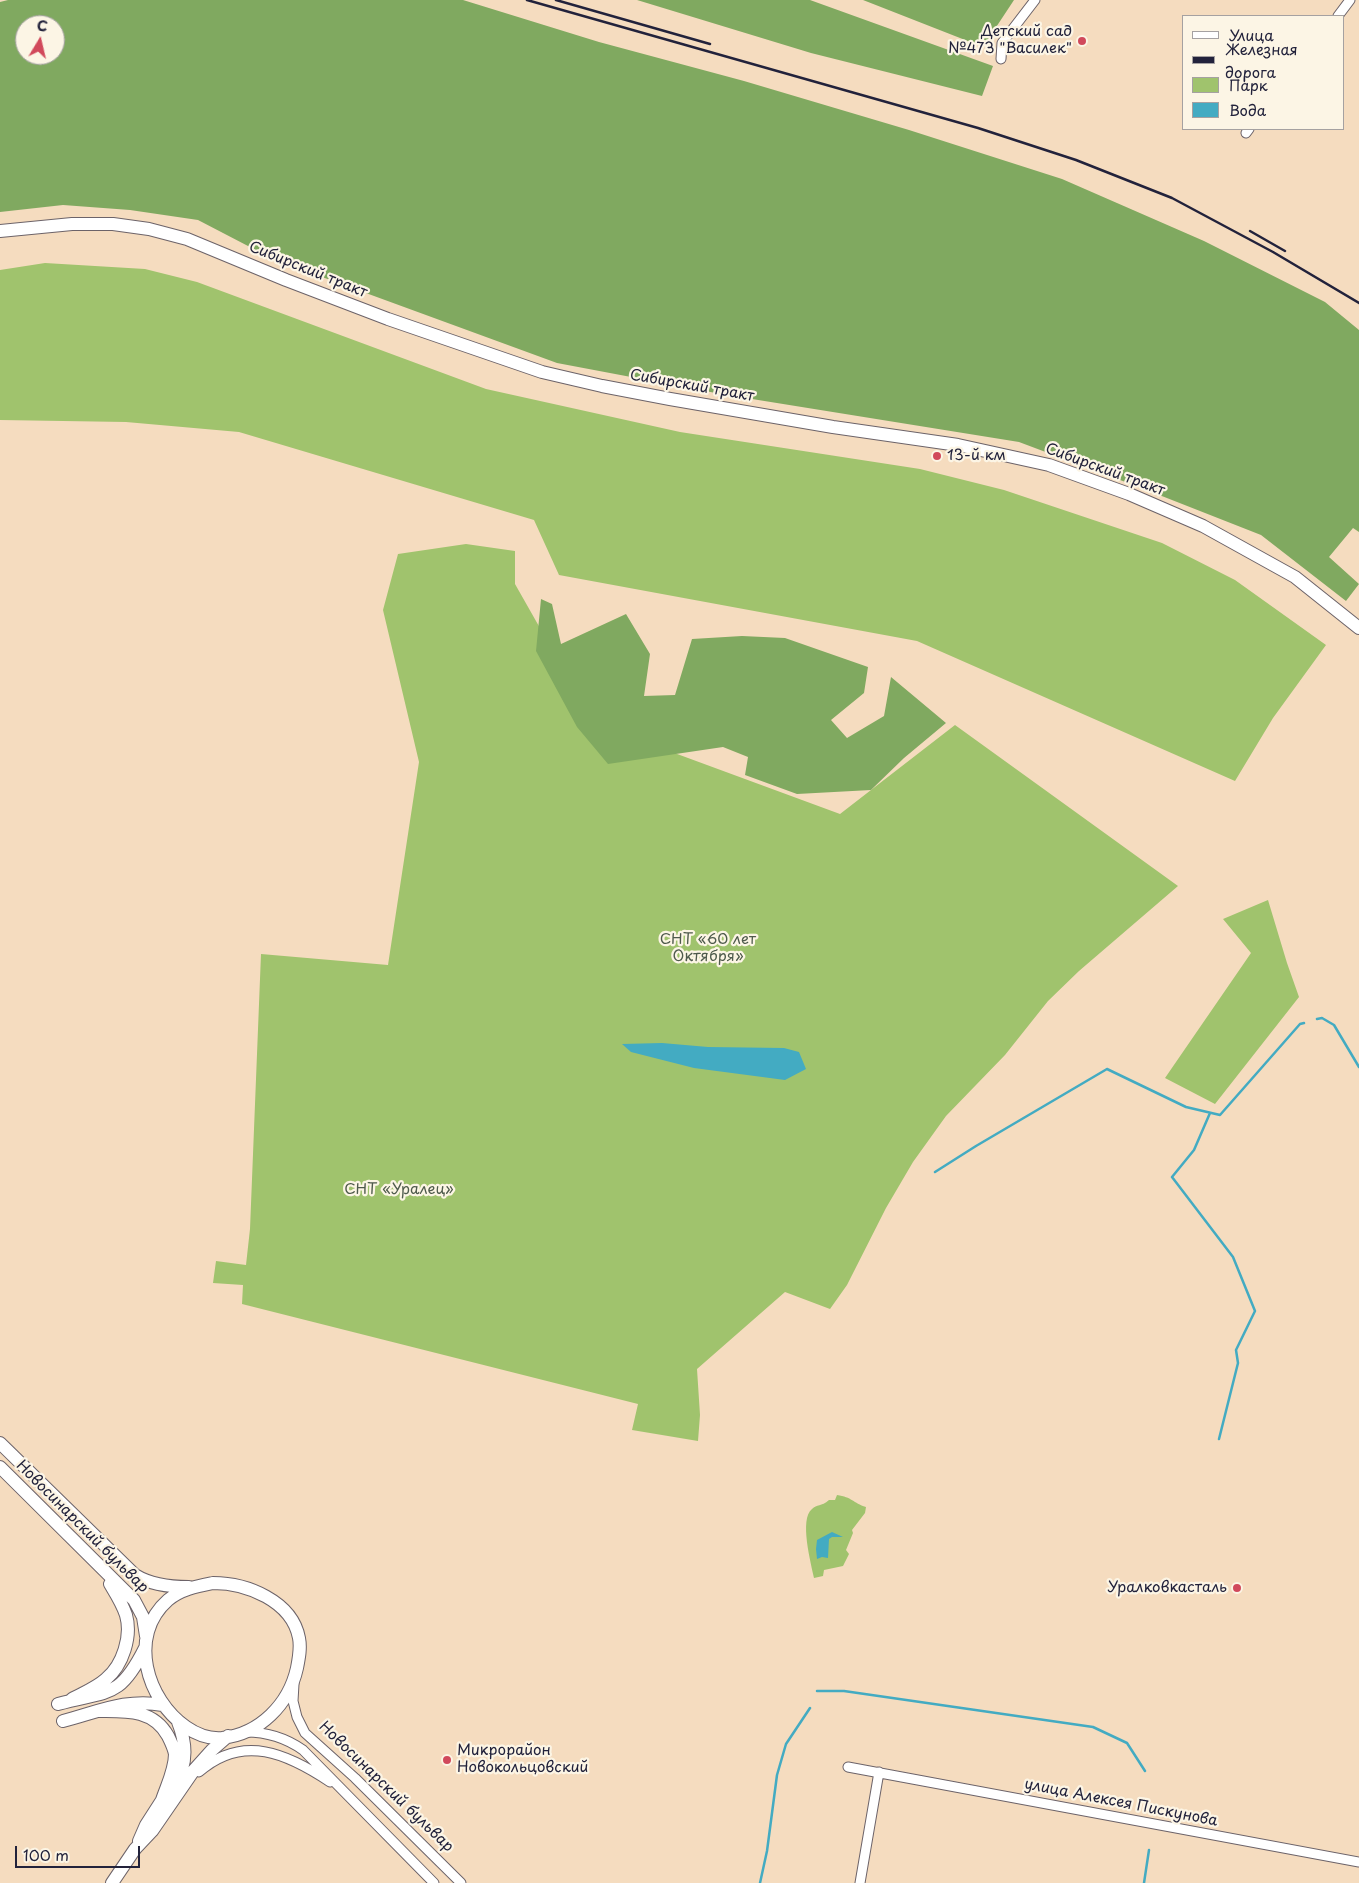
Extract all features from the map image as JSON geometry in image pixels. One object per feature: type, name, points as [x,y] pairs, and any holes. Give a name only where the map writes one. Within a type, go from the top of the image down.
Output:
[{"type":"street","points":[[1001,59],[1002,43],[1035,0]]},
{"type":"street","points":[[1339,15],[1350,0]]},
{"type":"street","name":"Сибирский тракт","points":[[0,231],[72,224],[113,224],[149,229],[187,239],[388,319],[542,372],[670,399],[823,425],[958,445],[1049,465],[1129,494],[1203,526],[1295,577],[1359,628]]},
{"type":"street","name":"Новосинарский бульвар","points":[[0,1443],[134,1575],[143,1580],[163,1585],[196,1586]]},
{"type":"street","name":"Новосинарский бульвар","points":[[0,1467],[136,1604],[144,1622],[146,1644]]},
{"type":"street","points":[[58,1704],[72,1699],[107,1678],[122,1657],[127,1640],[128,1623],[119,1597],[100,1566]]},
{"type":"street","points":[[72,1699],[89,1698],[116,1689],[136,1668],[146,1644],[154,1616],[168,1600],[196,1586],[214,1582],[230,1582],[259,1592],[283,1608],[291,1618],[299,1637],[299,1656],[294,1681],[285,1699],[276,1711],[243,1732],[221,1738],[203,1736],[178,1722],[163,1705],[151,1686],[148,1676],[146,1644]]},
{"type":"street","name":"Новосинарский бульвар","points":[[294,1681],[294,1702],[297,1717],[305,1732],[362,1785],[460,1883]]},
{"type":"street","points":[[64,1721],[128,1703],[138,1702],[163,1705]]},
{"type":"street","points":[[99,1712],[136,1712],[151,1718],[164,1729],[173,1746],[174,1754],[173,1769],[162,1800]]},
{"type":"street","points":[[135,1849],[146,1825],[182,1769],[185,1761],[184,1740],[178,1722]]},
{"type":"street","name":"Новосинарский бульвар","points":[[243,1732],[264,1734],[291,1742],[303,1750],[434,1883]]},
{"type":"street","points":[[112,1883],[135,1849],[152,1831],[204,1757],[228,1736]]},
{"type":"street","points":[[181,1790],[198,1772],[214,1761],[232,1754],[254,1751],[275,1753],[298,1762],[345,1792]]},
{"type":"street","name":"улица Алексея Пискунова","points":[[848,1767],[1359,1862]]},
{"type":"street","points":[[860,1883],[879,1772]]},
{"type":"green space","points":[[8,0],[463,0],[599,42],[744,81],[909,130],[1062,179],[1204,241],[1325,302],[1359,330],[1359,532],[1353,528],[1329,557],[1359,584],[1346,601],[1261,535],[1019,442],[721,394],[557,363],[273,259],[198,220],[130,210],[63,205],[0,212],[0,2]]},
{"type":"green space","points":[[637,0],[810,0],[993,66],[982,96],[811,53]]},
{"type":"green space","points":[[863,0],[1014,0],[983,47]]},
{"type":"green space","points":[[45,263],[145,269],[197,282],[486,389],[680,432],[920,469],[1004,490],[1162,543],[1235,580],[1326,645],[1273,718],[1235,781],[917,641],[559,575],[534,520],[239,432],[126,422],[0,420],[0,270]]},
{"type":"green space","points":[[466,544],[515,551],[515,584],[612,755],[669,751],[840,814],[955,725],[1178,886],[1079,971],[1048,1001],[1005,1055],[946,1116],[913,1162],[886,1208],[847,1285],[830,1309],[785,1292],[697,1369],[700,1415],[698,1441],[632,1430],[638,1404],[242,1304],[243,1285],[213,1283],[216,1261],[246,1265],[250,1229],[261,954],[388,965],[419,762],[383,610],[398,554]]},
{"type":"green space","points":[[541,599],[552,604],[561,644],[626,614],[650,654],[644,696],[675,695],[692,639],[742,636],[785,638],[868,667],[864,693],[831,720],[847,738],[884,716],[891,677],[946,723],[904,758],[871,790],[797,794],[745,775],[748,757],[723,747],[608,764],[577,727],[536,651]]},
{"type":"green space","points":[[1268,900],[1299,997],[1215,1104],[1165,1078],[1251,953],[1223,919]]},
{"type":"green space","points":[[837,1495],[846,1497],[866,1507],[865,1513],[852,1530],[853,1533],[846,1550],[849,1554],[843,1566],[824,1570],[823,1576],[814,1578],[807,1542],[806,1522],[808,1514],[816,1506],[824,1504],[829,1500],[835,1500]]},
{"type":"water","points":[[662,1043],[708,1047],[784,1048],[799,1052],[806,1069],[785,1080],[694,1068],[631,1052],[622,1044]]},
{"type":"water","points":[[832,1532],[843,1537],[832,1537],[829,1539],[828,1558],[822,1557],[817,1559],[817,1540]]},
{"type":"waterway","points":[[1317,1019],[1322,1018],[1334,1025],[1359,1067]]},
{"type":"waterway","points":[[935,1172],[1107,1069],[1186,1107],[1220,1115],[1300,1024],[1304,1023]]},
{"type":"waterway","points":[[1210,1113],[1194,1150],[1172,1177],[1233,1257],[1255,1311],[1236,1350],[1238,1363],[1219,1439]]},
{"type":"waterway","points":[[817,1691],[844,1691],[1093,1727],[1127,1743],[1145,1771]]},
{"type":"waterway","points":[[760,1883],[767,1851],[777,1775],[786,1744],[810,1708]]},
{"type":"waterway","points":[[1144,1883],[1149,1850]]},
{"type":"railway","points":[[527,0],[978,128],[1076,160],[1172,198],[1273,252],[1359,303]]},
{"type":"railway","points":[[556,0],[710,44]]},
{"type":"railway","points":[[1250,231],[1285,251]]},
{"type":"place","name":"Детский сад №473 \"Василек\"","points":[[1082,41]]},
{"type":"place","name":"13-й км","points":[[937,456]]},
{"type":"place","name":"Уралковкасталь","points":[[1237,1588]]},
{"type":"place","name":"Микрорайон Новокольцовский","points":[[447,1760]]},
{"type":"park label","name":"СНТ «60 лет Октября»","points":[[708,948]]},
{"type":"park label","name":"СНТ «Уралец»","points":[[399,1190]]}]
